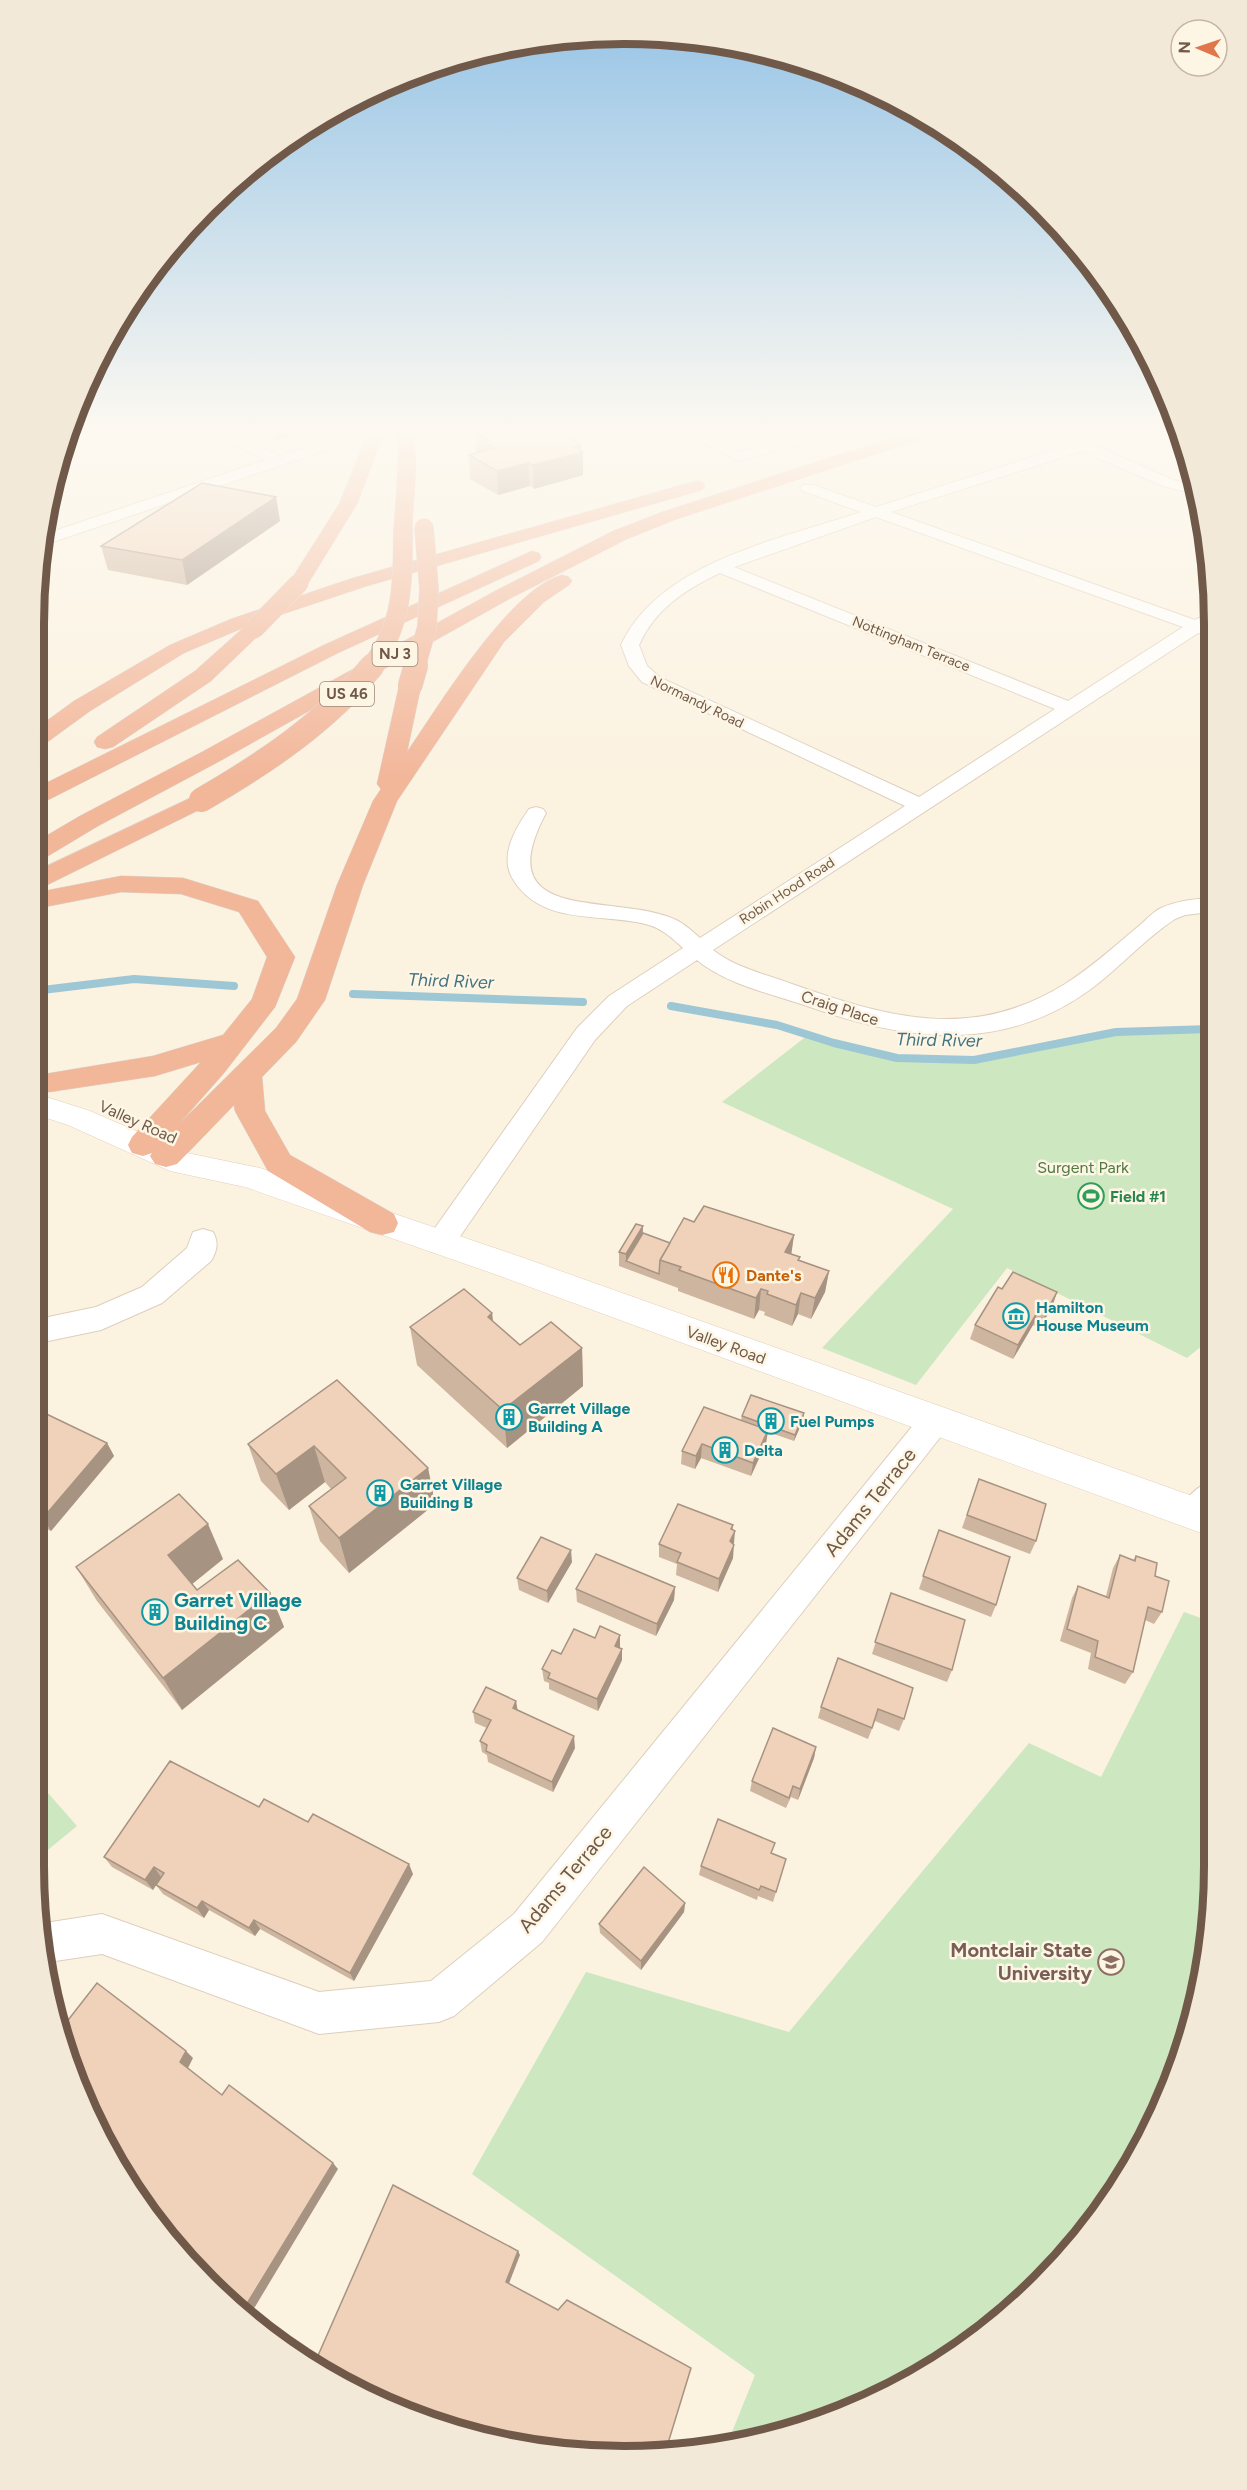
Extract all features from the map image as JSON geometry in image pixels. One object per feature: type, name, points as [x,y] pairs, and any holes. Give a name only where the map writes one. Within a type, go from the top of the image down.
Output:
[{"type":"highway","points":[[44,779],[77,761],[203,675],[254,629],[299,583],[320,549]]},
{"type":"highway","name":"US 46","points":[[44,877],[201,800],[263,763],[314,726],[369,669],[391,632],[402,597],[410,549]]},
{"type":"highway","points":[[161,1143],[247,1075],[286,1035],[311,1000],[350,885],[385,801],[410,686],[427,627],[429,589],[419,549]]},
{"type":"highway","points":[[44,734],[82,706],[177,649],[238,623],[371,579],[473,549]]},
{"type":"highway","name":"NJ 3","points":[[44,793],[424,604],[549,549]]},
{"type":"highway","name":"NJ 3","points":[[44,848],[88,821],[592,549]]},
{"type":"highway","points":[[385,801],[497,638],[537,598],[584,567],[620,549]]},
{"type":"highway","points":[[44,899],[121,884],[183,886],[249,907],[281,957],[265,1001],[161,1143]]},
{"type":"highway","points":[[44,1086],[155,1066],[207,1052],[235,1041]]},
{"type":"highway","points":[[247,1075],[250,1112],[279,1163],[382,1223]]},
{"type":"main road","name":"Valley Road","points":[[44,1091],[79,1118],[161,1143],[181,1163],[239,1173],[512,1267],[935,1421],[1204,1509]]},
{"type":"street","name":"Normandy Road","points":[[765,549],[719,567],[664,599],[635,634],[630,645],[642,675],[679,695],[920,806]]},
{"type":"street","points":[[984,549],[1204,625]]},
{"type":"street","name":"Nottingham Terrace","points":[[719,567],[1069,708]]},
{"type":"street","name":"Robin Hood Road","points":[[440,1243],[586,1034],[618,1001],[1069,708],[1204,626]]},
{"type":"street","name":"Craig Place","points":[[536,813],[520,843],[518,858],[520,872],[527,884],[546,898],[569,908],[618,913],[661,922],[681,933],[718,964],[743,975],[878,1022],[942,1028],[978,1026],[1012,1018],[1060,997],[1085,981],[1168,913],[1187,907],[1204,906]]},
{"type":"street","points":[[44,1330],[101,1318],[152,1295],[201,1253],[203,1240]]},
{"type":"street","name":"Adams Terrace","points":[[48,1942],[102,1934],[319,2013],[439,2001],[528,1928],[935,1421]]},
{"type":"green space","name":"Surgent Park","points":[[1204,1029],[1204,1346],[1187,1358],[1007,1268],[916,1385],[822,1348],[953,1209],[722,1102],[808,1035],[897,1058],[974,1060],[1116,1032]]},
{"type":"green space","points":[[1184,1612],[1204,1619],[1204,1866],[1199,1942],[1184,2017],[1173,2053],[1144,2123],[1126,2156],[1084,2220],[1034,2277],[977,2327],[946,2349],[880,2387],[845,2402],[774,2427],[730,2436],[755,2375],[472,2174],[586,1972],[789,2032],[1029,1743],[1101,1777]]},
{"type":"green space","points":[[44,1788],[77,1826],[44,1853]]},
{"type":"building","points":[[120,549],[198,549],[182,560]]},
{"type":"building","name":"Dante's","points":[[704,1206],[794,1235],[785,1252],[800,1257],[798,1260],[829,1271],[815,1298],[801,1293],[796,1305],[767,1294],[768,1291],[761,1289],[756,1298],[679,1270],[681,1267],[660,1260],[684,1218],[694,1222]]},
{"type":"building","points":[[636,1224],[643,1226],[626,1254],[619,1252]]},
{"type":"building","points":[[643,1233],[670,1243],[660,1260],[659,1274],[626,1261]]},
{"type":"building","name":"Hamilton House Museum","points":[[1013,1272],[1057,1292],[1045,1314],[1038,1311],[1018,1345],[975,1325],[998,1287],[1002,1289]]},
{"type":"building","points":[[464,1289],[492,1313],[488,1317],[520,1345],[551,1322],[582,1348],[503,1410],[410,1327]]},
{"type":"building","points":[[337,1380],[428,1468],[339,1538],[309,1506],[346,1478],[314,1446],[276,1474],[248,1444]]},
{"type":"building","points":[[751,1395],[804,1413],[795,1435],[742,1416]]},
{"type":"building","points":[[704,1407],[768,1430],[753,1463],[702,1444],[696,1456],[682,1451]]},
{"type":"building","points":[[44,1413],[107,1443],[44,1517]]},
{"type":"building","points":[[979,1479],[1046,1504],[1036,1541],[967,1515]]},
{"type":"building","points":[[179,1494],[208,1524],[168,1555],[197,1590],[238,1560],[270,1593],[163,1678],[76,1567]]},
{"type":"building","points":[[678,1504],[733,1525],[731,1529],[735,1531],[730,1541],[734,1545],[719,1579],[677,1562],[681,1553],[659,1544]]},
{"type":"building","points":[[939,1530],[1010,1557],[996,1605],[923,1576]]},
{"type":"building","points":[[541,1537],[571,1550],[547,1591],[517,1578]]},
{"type":"building","points":[[596,1554],[675,1587],[657,1624],[576,1589]]},
{"type":"building","points":[[1120,1555],[1135,1561],[1136,1556],[1157,1563],[1155,1576],[1169,1581],[1162,1612],[1148,1607],[1133,1672],[1095,1657],[1098,1641],[1067,1629],[1078,1586],[1109,1598]]},
{"type":"building","points":[[891,1593],[965,1620],[952,1670],[875,1642]]},
{"type":"building","points":[[600,1626],[620,1635],[615,1646],[622,1649],[597,1699],[548,1678],[550,1673],[542,1669],[552,1650],[561,1654],[574,1629],[595,1638]]},
{"type":"building","points":[[838,1658],[913,1688],[904,1719],[878,1709],[872,1728],[821,1707]]},
{"type":"building","points":[[486,1687],[516,1701],[513,1708],[574,1736],[552,1782],[486,1751],[487,1745],[480,1741],[491,1720],[473,1712]]},
{"type":"building","points":[[773,1728],[816,1747],[800,1789],[793,1786],[789,1798],[752,1781]]},
{"type":"building","points":[[170,1761],[259,1807],[264,1799],[308,1822],[313,1814],[409,1864],[350,1973],[254,1920],[249,1928],[202,1901],[197,1908],[156,1885],[164,1873],[154,1867],[145,1880],[104,1857]]},
{"type":"building","points":[[718,1819],[775,1843],[771,1853],[786,1859],[776,1892],[761,1886],[759,1890],[701,1866]]},
{"type":"building","points":[[644,1867],[685,1903],[641,1961],[599,1924]]},
{"type":"building","points":[[97,1983],[186,2051],[180,2062],[222,2095],[229,2085],[333,2163],[245,2306],[187,2249],[141,2189],[103,2123],[74,2053],[65,2024]]},
{"type":"building","points":[[393,2185],[518,2251],[506,2282],[558,2310],[567,2300],[691,2368],[668,2444],[624,2446],[548,2442],[473,2427],[437,2416],[367,2387],[317,2359]]},
{"type":"waterway","name":"Third River","points":[[44,990],[134,979],[234,986]]},
{"type":"waterway","name":"Third River","points":[[353,994],[583,1002]]},
{"type":"waterway","name":"Third River","points":[[671,1006],[777,1025],[834,1043],[897,1058],[974,1060],[1116,1032],[1204,1029]]},
{"type":"place","name":"Field #1","points":[[1091,1196]]},
{"type":"place","name":"Dante's","points":[[726,1275]]},
{"type":"place","name":"Hamilton House Museum","points":[[1016,1316]]},
{"type":"place","name":"Garret Village Building A","points":[[509,1417]]},
{"type":"place","name":"Fuel Pumps","points":[[771,1421]]},
{"type":"place","name":"Delta","points":[[725,1450]]},
{"type":"place","name":"Garret Village Building B","points":[[380,1493]]},
{"type":"place","name":"Garret Village Building C","points":[[155,1612]]},
{"type":"place","name":"Montclair State University","points":[[1111,1962]]}]
